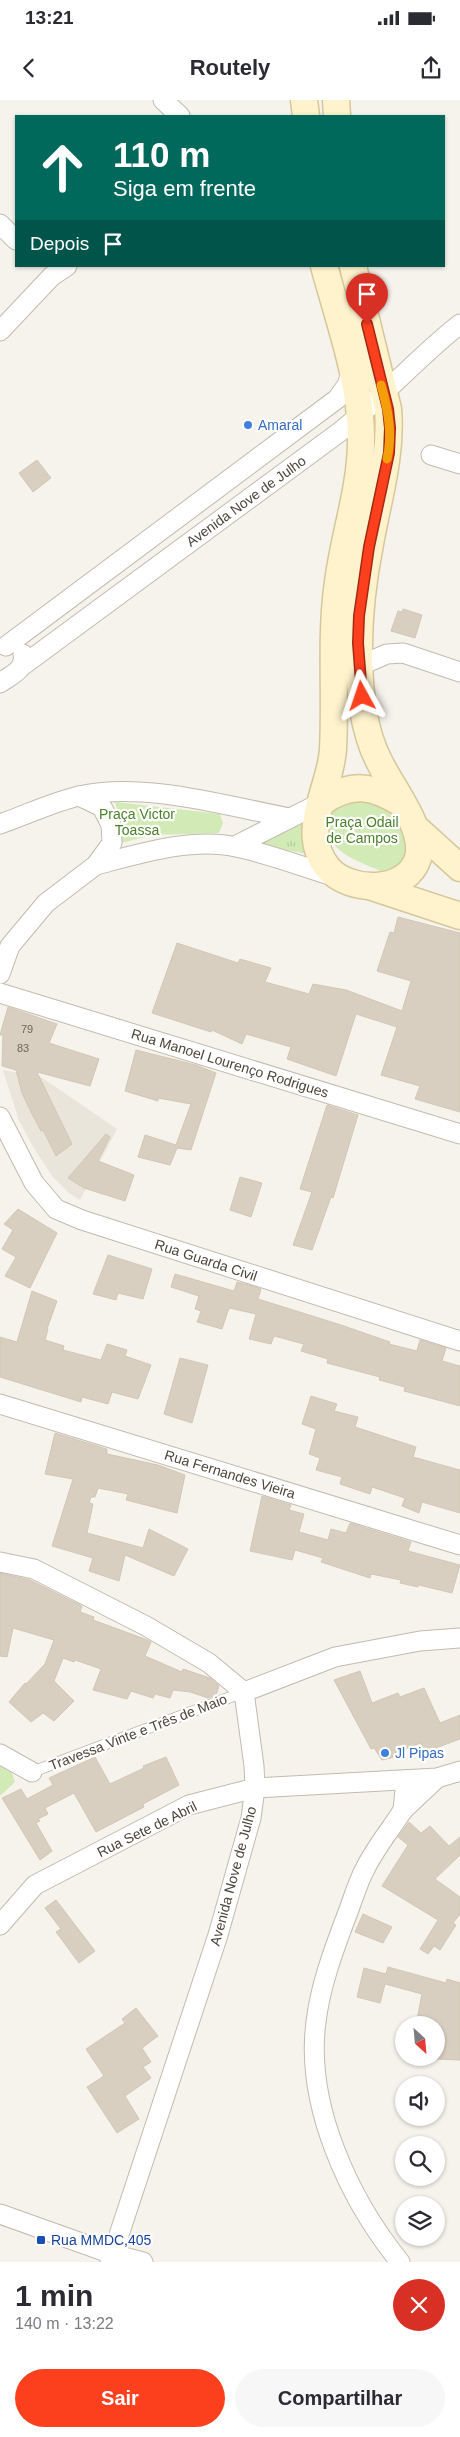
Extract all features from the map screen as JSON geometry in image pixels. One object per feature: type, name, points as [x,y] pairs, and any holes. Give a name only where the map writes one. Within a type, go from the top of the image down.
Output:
[{"type":"main road","points":[[304,100],[306,115]]},
{"type":"main road","points":[[324,267],[352,371],[360,416],[362,442],[338,581],[334,627],[333,751],[322,802],[316,815],[315,840],[325,864],[336,877],[460,916]]},
{"type":"main road","points":[[353,267],[384,394],[390,428],[389,453],[369,547],[359,616],[359,666],[363,710],[377,758],[416,828],[460,868]]},
{"type":"main road","points":[[322,802],[341,790],[362,788],[388,794],[402,804]]},
{"type":"main road","points":[[365,885],[389,884],[408,875],[418,857],[419,846],[416,828]]},
{"type":"street","points":[[164,100],[179,115]]},
{"type":"street","points":[[0,224],[15,239]]},
{"type":"street","points":[[0,331],[54,269]]},
{"type":"street","name":"Avenida Nove de Julho","points":[[9,673],[360,416],[439,341],[460,324]]},
{"type":"street","name":"Avenida Nove de Julho","points":[[3,648],[337,399],[347,385],[352,371]]},
{"type":"street","points":[[431,455],[460,464]]},
{"type":"street","name":"Avenida Nove de Julho","points":[[3,648],[19,648],[24,660],[9,673]]},
{"type":"street","points":[[359,666],[387,654],[403,653],[460,672]]},
{"type":"street","points":[[0,824],[78,796],[110,791],[140,790],[290,818]]},
{"type":"street","points":[[0,974],[10,946],[46,903],[96,865],[112,844],[111,825],[102,807],[78,796]]},
{"type":"street","points":[[235,846],[322,802]]},
{"type":"street","points":[[96,865],[158,849],[189,845],[235,846],[336,877]]},
{"type":"street","name":"Rua Manoel Lourenço Rodrigues","points":[[0,993],[460,1134]]},
{"type":"street","name":"Rua Guarda Civil","points":[[0,1118],[34,1183],[56,1209],[82,1220],[460,1341]]},
{"type":"street","name":"Rua Fernandes Vieira","points":[[0,1404],[460,1545]]},
{"type":"street","points":[[0,1562],[34,1569],[146,1626],[209,1663],[244,1692],[336,1657],[420,1641],[460,1638]]},
{"type":"street","name":"Avenida Nove de Julho","points":[[111,2258],[218,1934],[250,1818],[255,1788],[254,1766],[244,1692]]},
{"type":"street","points":[[0,1754],[32,1772]]},
{"type":"street","points":[[400,2262],[378,2234],[339,2161],[318,2094],[314,2057],[316,2021],[331,1957],[366,1867],[403,1810],[437,1778],[460,1771]]},
{"type":"street","name":"Rua Sete de Abril","points":[[0,1925],[35,1885],[189,1805],[255,1788],[437,1778]]},
{"type":"street","points":[[403,1810],[406,1780]]},
{"type":"street","points":[[0,2214],[111,2258],[143,2262]]},
{"type":"lane","name":"Travessa Vinte e Três de Maio","points":[[32,1772],[244,1692]]},
{"type":"shaded area","points":[[3,1070],[41,1077],[117,1129],[80,1200],[69,1193],[53,1177],[35,1150],[19,1121]]},
{"type":"green space","name":"Praça Odail de Campos","points":[[362,797],[386,810],[403,830],[407,846],[406,854],[402,861],[395,866],[381,871],[348,856],[339,850],[333,842],[329,833],[334,808]]},
{"type":"green space","name":"Praça Victor Toassa","points":[[115,802],[220,814],[223,823],[219,833],[153,835],[121,843],[120,820]]},
{"type":"green space","points":[[304,816],[307,854],[262,845],[264,840]]},
{"type":"green space","points":[[0,1765],[10,1767],[15,1782],[0,1796]]},
{"type":"building","points":[[37,460],[51,478],[33,492],[19,473]]},
{"type":"building","points":[[403,609],[422,615],[415,638],[391,631],[398,611],[402,612]]},
{"type":"building","points":[[398,917],[460,933],[460,1112],[415,1099],[420,1086],[381,1075],[397,1027],[356,1014],[336,1076],[287,1059],[291,1047],[246,1034],[242,1044],[212,1030],[211,1032],[152,1013],[177,943],[238,963],[240,959],[271,968],[265,982],[309,994],[313,984],[346,990],[402,1011],[411,981],[377,971],[390,932],[394,933]]},
{"type":"building","points":[[8,1007],[57,1024],[49,1043],[99,1059],[90,1086],[37,1072],[72,1144],[56,1156],[22,1093],[16,1070],[2,1066],[3,1035],[0,1035]]},
{"type":"building","points":[[136,1050],[196,1065],[216,1073],[191,1150],[177,1148],[170,1165],[138,1157],[145,1135],[176,1145],[191,1104],[158,1098],[158,1101],[125,1091]]},
{"type":"building","points":[[327,1105],[358,1115],[333,1198],[331,1197],[312,1250],[293,1245],[312,1192],[300,1189]]},
{"type":"building","points":[[106,1134],[110,1137],[98,1161],[134,1175],[125,1201],[84,1188],[68,1178]]},
{"type":"building","points":[[240,1177],[262,1183],[251,1217],[230,1210]]},
{"type":"building","points":[[18,1209],[57,1233],[30,1288],[5,1276],[16,1257],[2,1249],[13,1230],[4,1224]]},
{"type":"building","points":[[108,1255],[152,1269],[143,1299],[118,1293],[116,1300],[93,1294]]},
{"type":"building","points":[[175,1274],[234,1291],[237,1282],[253,1286],[261,1289],[258,1299],[341,1325],[390,1342],[389,1344],[417,1351],[420,1340],[446,1348],[442,1361],[460,1366],[460,1406],[404,1391],[405,1387],[379,1380],[380,1377],[327,1363],[328,1359],[301,1351],[304,1344],[274,1336],[271,1344],[249,1339],[256,1314],[229,1308],[222,1329],[197,1322],[201,1311],[195,1309],[199,1296],[171,1287]]},
{"type":"building","points":[[32,1291],[57,1301],[45,1340],[64,1346],[63,1350],[101,1360],[107,1344],[127,1350],[125,1356],[151,1365],[138,1399],[112,1392],[108,1404],[82,1397],[81,1402],[0,1377],[0,1337],[17,1342]]},
{"type":"building","points":[[180,1358],[208,1365],[192,1423],[164,1414]]},
{"type":"building","points":[[311,1396],[337,1404],[334,1411],[358,1417],[355,1427],[416,1447],[413,1457],[460,1470],[460,1513],[422,1502],[419,1513],[402,1506],[405,1498],[372,1487],[370,1494],[340,1484],[342,1477],[316,1470],[320,1458],[309,1454],[316,1429],[302,1424]]},
{"type":"building","points":[[55,1433],[107,1449],[107,1454],[158,1465],[185,1475],[177,1513],[126,1500],[128,1494],[98,1488],[95,1497],[91,1497],[89,1503],[93,1504],[87,1533],[143,1548],[149,1529],[188,1549],[174,1576],[125,1555],[119,1581],[89,1571],[93,1558],[52,1546],[73,1479],[45,1474]]},
{"type":"building","points":[[262,1496],[291,1505],[289,1510],[304,1514],[299,1532],[328,1540],[331,1529],[346,1533],[350,1523],[411,1542],[408,1551],[460,1565],[452,1593],[419,1585],[418,1587],[400,1583],[401,1580],[371,1574],[370,1578],[321,1562],[323,1558],[295,1550],[292,1560],[250,1551]]},
{"type":"building","points":[[0,1573],[30,1580],[82,1606],[80,1612],[94,1617],[93,1620],[151,1642],[145,1656],[182,1672],[183,1669],[210,1678],[219,1686],[216,1695],[208,1698],[190,1692],[173,1690],[170,1698],[155,1694],[153,1698],[131,1691],[127,1699],[93,1690],[101,1669],[63,1658],[54,1681],[74,1701],[54,1721],[43,1713],[31,1722],[9,1702],[45,1664],[54,1640],[13,1628],[7,1657],[0,1656]]},
{"type":"building","points":[[360,1671],[372,1703],[398,1693],[400,1697],[424,1688],[440,1723],[460,1715],[460,1739],[425,1752],[421,1743],[394,1753],[395,1757],[382,1760],[374,1748],[371,1749],[334,1680]]},
{"type":"building","points":[[95,1757],[110,1784],[144,1768],[143,1766],[166,1757],[179,1785],[143,1804],[144,1807],[96,1832],[74,1793],[45,1808],[48,1814],[38,1819],[40,1821],[36,1823],[52,1851],[40,1860],[2,1798],[21,1789],[27,1799],[53,1785],[49,1778]]},
{"type":"building","points":[[409,1822],[421,1833],[430,1826],[449,1846],[460,1837],[460,1855],[435,1879],[460,1897],[460,1914],[453,1923],[456,1925],[440,1950],[434,1946],[428,1954],[420,1949],[438,1920],[382,1886],[408,1845],[398,1837]]},
{"type":"building","points":[[56,1900],[95,1951],[79,1963],[56,1932],[61,1929],[45,1908]]},
{"type":"building","points":[[363,1914],[392,1927],[383,1943],[355,1932]]},
{"type":"building","points":[[388,1967],[446,1983],[447,1979],[460,1983],[460,2060],[445,2059],[445,2016],[418,2016],[422,1994],[385,1984],[380,2003],[357,1997],[364,1968],[386,1974]]},
{"type":"building","points":[[136,2008],[158,2036],[142,2048],[151,2062],[143,2067],[151,2078],[125,2096],[139,2119],[117,2133],[87,2087],[104,2076],[86,2049],[125,2023],[122,2019]]},
{"type":"slow traffic","points":[[381,385],[388,409],[390,428],[387,459]]},
{"type":"place","name":"Amaral","points":[[248,425]]},
{"type":"place","name":"Jl Pipas","points":[[385,1753]]},
{"type":"place","name":"Rua MMDC,405","points":[[41,2240]]},
{"type":"route","points":[[362,696],[358,643],[359,616],[369,547],[389,453],[390,428],[388,409],[367,324]]}]
